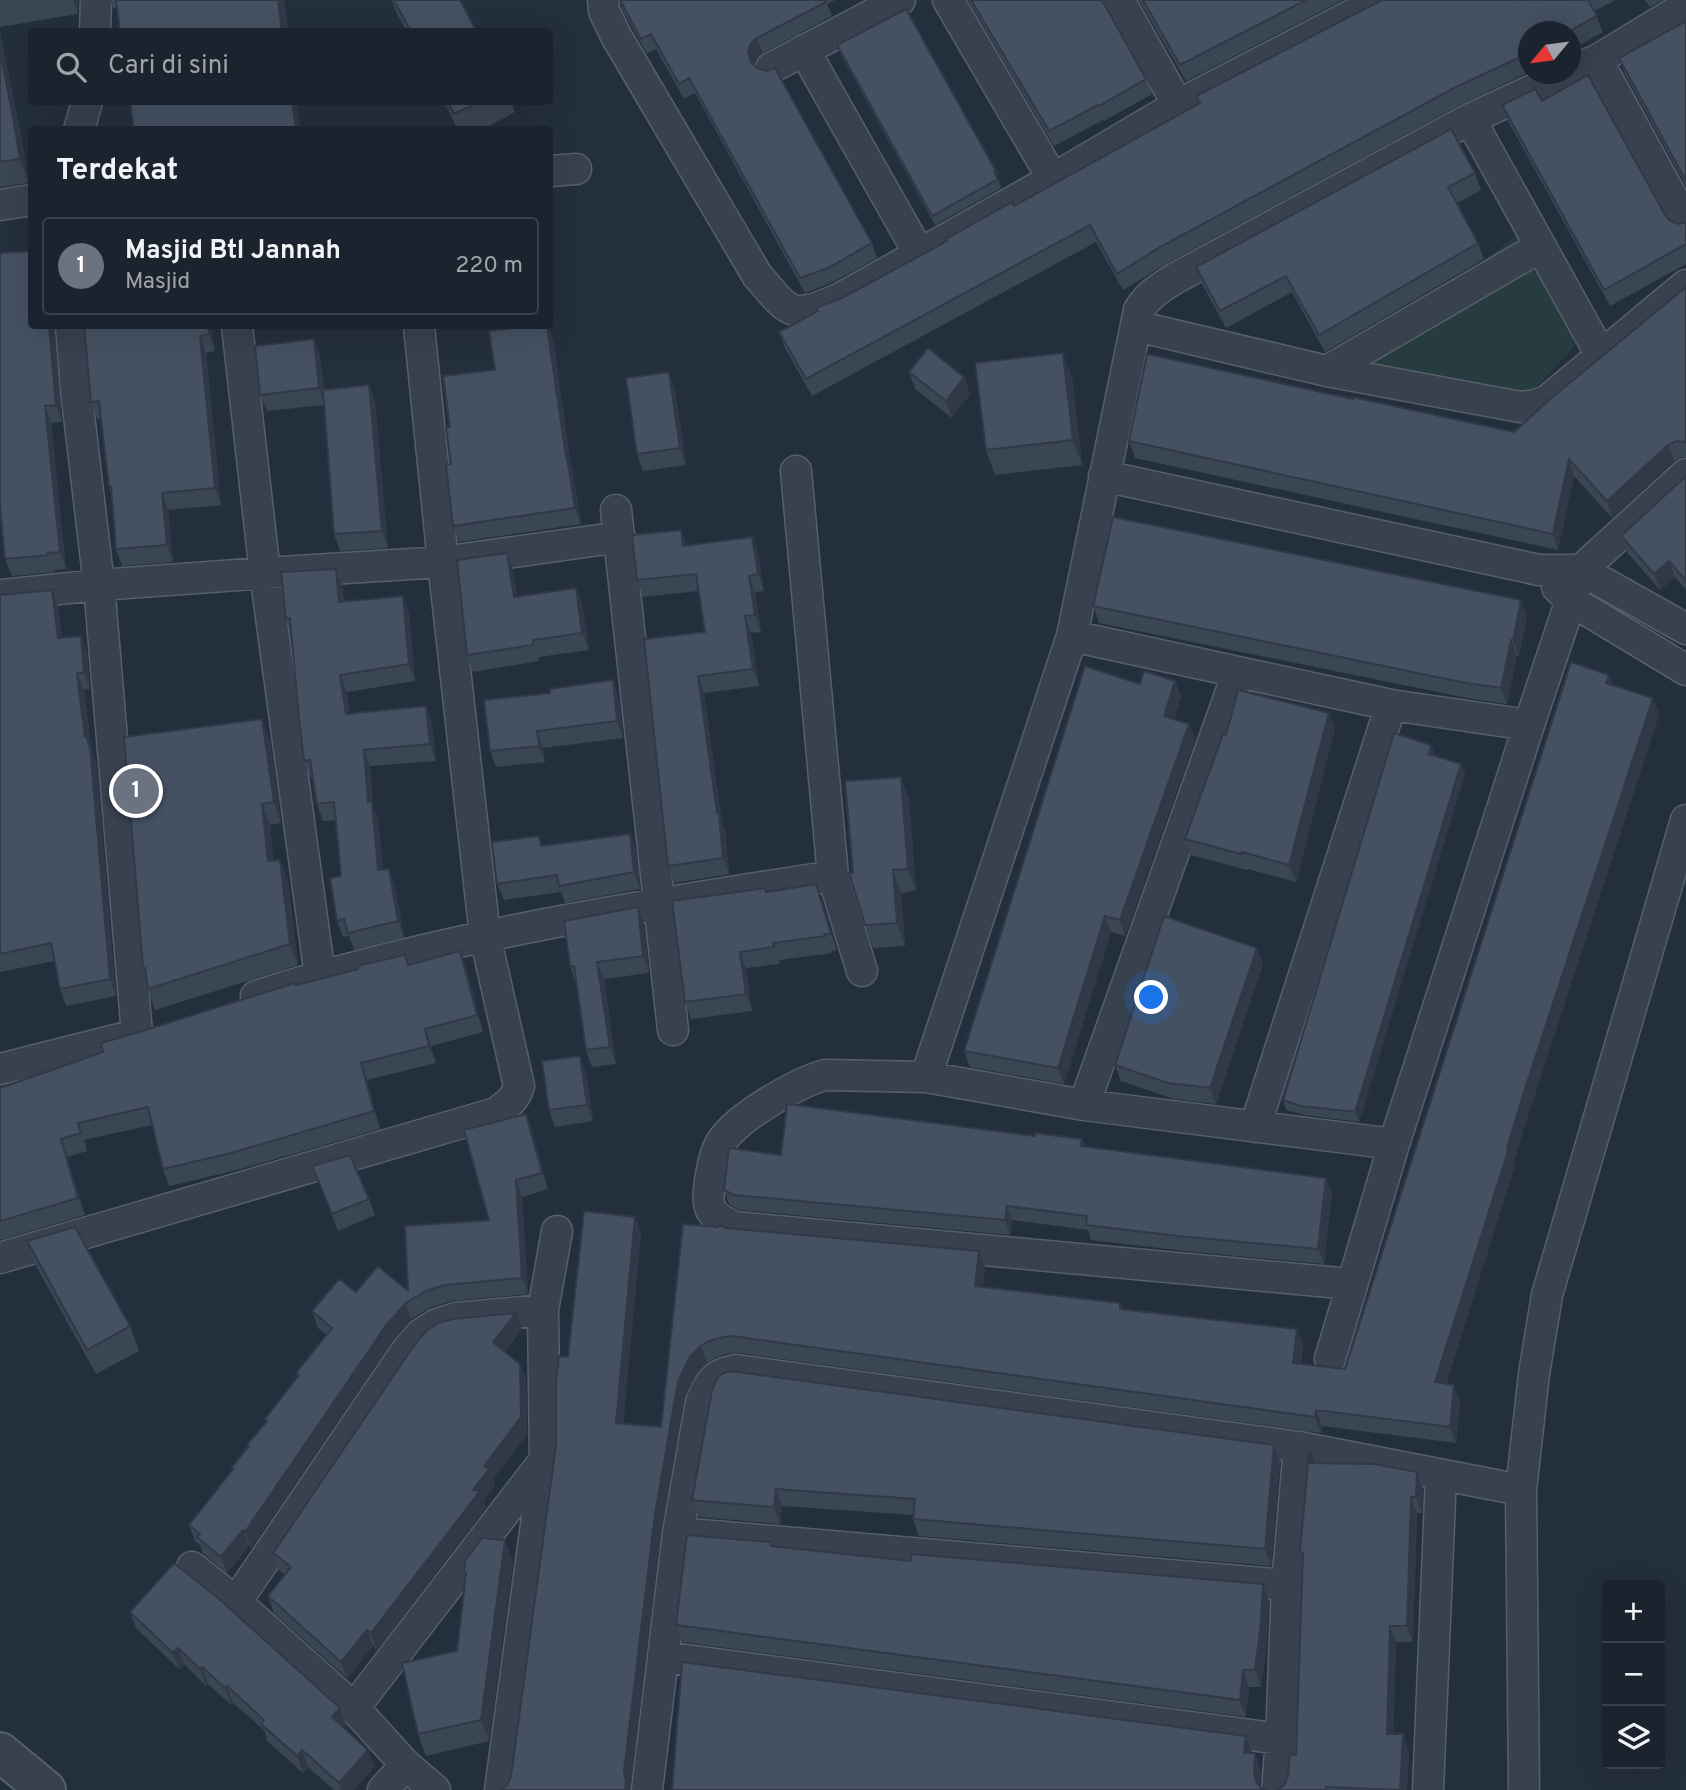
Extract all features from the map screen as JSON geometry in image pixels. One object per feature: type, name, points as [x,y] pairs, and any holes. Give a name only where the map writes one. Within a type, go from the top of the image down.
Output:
[{"type":"street","points":[[95,28],[96,0]]},
{"type":"street","points":[[603,0],[604,11],[616,36],[757,275],[779,302],[789,309],[802,312],[841,298],[920,255],[1178,105],[1371,2]]},
{"type":"street","points":[[771,68],[900,0]]},
{"type":"street","points":[[948,0],[1053,179]]},
{"type":"street","points":[[1119,0],[1178,105]]},
{"type":"street","points":[[1581,66],[1686,6]]},
{"type":"street","points":[[804,50],[920,255]]},
{"type":"street","points":[[1581,72],[1686,223]]},
{"type":"street","points":[[926,1077],[1072,636],[1139,310],[1146,299],[1174,279],[1470,119],[1544,84]]},
{"type":"street","points":[[80,126],[86,105]]},
{"type":"street","points":[[1470,119],[1601,355]]},
{"type":"street","points":[[0,205],[28,201]]},
{"type":"street","points":[[1326,371],[1540,247]]},
{"type":"street","points":[[1136,326],[1326,371],[1520,407],[1537,405],[1548,400],[1686,285]]},
{"type":"street","points":[[0,1069],[150,1030],[71,329]]},
{"type":"street","points":[[237,329],[265,573],[320,976]]},
{"type":"street","points":[[0,1258],[496,1113],[517,1095],[519,1086],[485,936],[419,329]]},
{"type":"street","points":[[796,471],[833,876],[862,971]]},
{"type":"street","points":[[1330,1359],[1394,1143],[1581,570],[1686,474]]},
{"type":"street","points":[[1104,476],[1539,570],[1581,570],[1686,629]]},
{"type":"street","points":[[0,595],[99,585],[443,562],[618,524],[673,1030]]},
{"type":"street","points":[[1539,570],[1570,600],[1686,670]]},
{"type":"street","points":[[1072,636],[1391,705],[1529,725]]},
{"type":"street","points":[[1084,1105],[1238,672]]},
{"type":"street","points":[[1255,1127],[1391,705]]},
{"type":"street","points":[[1524,1790],[1521,1490],[1534,1374],[1548,1294],[1686,820]]},
{"type":"street","points":[[229,1005],[320,976],[485,936],[659,903],[833,876]]},
{"type":"street","points":[[1351,1284],[734,1227],[718,1218],[711,1210],[707,1201],[708,1190],[722,1141],[751,1114],[810,1080],[825,1075],[926,1077],[1084,1105],[1394,1143]]},
{"type":"street","points":[[500,1790],[545,1459],[543,1310],[557,1231]]},
{"type":"street","points":[[236,1602],[407,1350],[421,1334],[437,1324],[456,1318],[543,1310]]},
{"type":"street","points":[[647,1790],[678,1533],[701,1402],[708,1385],[725,1372],[736,1370],[1299,1447],[1521,1490]]},
{"type":"street","points":[[1277,1790],[1287,1584],[1299,1447]]},
{"type":"street","points":[[354,1708],[545,1459]]},
{"type":"street","points":[[1428,1790],[1441,1475]]},
{"type":"street","points":[[678,1533],[1287,1584]]},
{"type":"street","points":[[192,1567],[236,1602],[354,1708],[406,1765],[435,1790]]},
{"type":"street","points":[[663,1657],[1281,1739]]},
{"type":"street","points":[[0,1752],[46,1790]]},
{"type":"street","points":[[383,1790],[406,1765]]},
{"type":"green space","points":[[1516,236],[1581,339],[1529,395],[1343,368]]},
{"type":"building","points":[[116,0],[278,0],[282,28],[120,28]]},
{"type":"building","points":[[394,0],[460,0],[475,28],[409,28]]},
{"type":"building","points":[[620,0],[825,0],[826,2],[757,38],[751,43],[748,52],[751,62],[757,68],[766,71],[775,68],[872,243],[828,268],[800,278],[689,78],[679,84],[651,34],[641,39]]},
{"type":"building","points":[[971,0],[1102,0],[1146,79],[1049,131]]},
{"type":"building","points":[[1143,0],[1306,0],[1180,65]]},
{"type":"building","points":[[1382,0],[1588,0],[1597,16],[1581,25],[1581,21],[1518,21],[1518,58],[1456,87],[1160,247],[1117,274],[1090,225],[806,379],[779,332],[818,311],[816,308],[844,297],[1012,202],[1014,206],[1200,103],[1196,96]]},
{"type":"building","points":[[906,9],[998,179],[932,216],[837,45]]},
{"type":"building","points":[[1686,21],[1686,181],[1619,58]]},
{"type":"building","points":[[0,52],[20,159],[0,162]]},
{"type":"building","points":[[1588,75],[1665,215],[1670,221],[1679,224],[1686,222],[1686,244],[1604,290],[1502,105],[1535,89],[1542,101],[1572,84],[1581,84],[1581,79]]},
{"type":"building","points":[[130,105],[292,105],[296,126],[133,126]]},
{"type":"building","points":[[450,105],[473,105],[454,114]]},
{"type":"building","points":[[1451,129],[1475,173],[1448,187],[1478,243],[1319,335],[1286,276],[1220,311],[1196,267]]},
{"type":"building","points":[[28,251],[28,329],[49,329],[56,405],[45,406],[60,552],[5,559],[0,506],[0,253]]},
{"type":"building","points":[[1686,287],[1686,442],[1676,441],[1668,445],[1607,501],[1569,459],[1553,534],[1129,441],[1147,354],[1514,432]]},
{"type":"building","points":[[84,329],[208,329],[209,334],[200,336],[215,488],[162,493],[167,545],[116,549],[111,487],[99,401],[91,402]]},
{"type":"building","points":[[547,329],[575,508],[453,526],[446,465],[451,464],[446,428],[450,427],[443,376],[495,370],[489,331]]},
{"type":"building","points":[[314,339],[319,388],[260,395],[255,346]]},
{"type":"building","points":[[928,348],[964,377],[946,401],[909,372]]},
{"type":"building","points":[[1063,353],[1073,440],[986,450],[975,363]]},
{"type":"building","points":[[669,372],[680,448],[637,454],[626,378]]},
{"type":"building","points":[[369,385],[382,531],[334,534],[323,390]]},
{"type":"building","points":[[1686,476],[1686,581],[1669,561],[1654,574],[1621,536]]},
{"type":"building","points":[[1113,517],[1521,600],[1501,688],[1093,606]]},
{"type":"building","points":[[681,530],[683,546],[752,537],[758,574],[749,576],[755,615],[745,616],[753,669],[698,676],[719,813],[723,858],[668,866],[644,639],[705,632],[696,574],[637,580],[632,535]]},
{"type":"building","points":[[507,553],[514,597],[576,588],[582,633],[533,640],[533,645],[467,655],[457,560]]},
{"type":"building","points":[[336,569],[339,602],[403,596],[409,664],[340,675],[346,714],[426,706],[430,744],[364,750],[378,870],[389,869],[398,921],[348,933],[344,919],[337,921],[330,878],[341,876],[334,802],[317,804],[310,760],[304,761],[290,618],[286,619],[281,572]]},
{"type":"building","points":[[52,590],[58,638],[81,636],[84,673],[77,673],[85,737],[90,746],[110,979],[60,989],[51,943],[0,954],[0,595]]},
{"type":"building","points":[[1571,662],[1609,675],[1606,683],[1653,698],[1524,1092],[1435,1382],[1454,1385],[1450,1427],[1316,1410],[1315,1417],[732,1336],[709,1341],[690,1356],[678,1382],[655,1514],[624,1771],[625,1790],[500,1790],[507,1785],[511,1776],[556,1445],[556,1382],[559,1356],[568,1357],[584,1211],[635,1217],[616,1423],[661,1427],[683,1224],[719,1225],[726,1228],[979,1251],[975,1286],[1120,1303],[1120,1309],[1297,1329],[1293,1363],[1345,1369]]},
{"type":"building","points":[[1085,666],[1140,684],[1144,671],[1175,681],[1164,716],[1189,724],[1120,920],[1105,916],[1058,1068],[964,1051]]},
{"type":"building","points":[[613,680],[617,721],[537,731],[539,746],[490,751],[484,700],[550,693],[550,689]]},
{"type":"building","points":[[1238,690],[1329,713],[1289,865],[1185,839],[1223,734],[1226,735]]},
{"type":"building","points":[[262,719],[274,802],[262,804],[268,861],[280,860],[290,944],[148,989],[143,968],[124,737]]},
{"type":"building","points":[[1394,733],[1431,745],[1429,754],[1461,764],[1355,1112],[1301,1106],[1283,1100]]},
{"type":"building","points":[[901,777],[908,869],[893,870],[897,923],[865,925],[849,873],[853,873],[845,781]]},
{"type":"building","points":[[630,834],[634,872],[559,886],[557,875],[497,884],[492,842],[539,836],[541,846]]},
{"type":"building","points":[[816,884],[831,934],[773,943],[774,947],[740,952],[746,994],[685,1002],[672,901]]},
{"type":"building","points":[[638,907],[643,956],[597,962],[610,1047],[586,1050],[574,966],[570,966],[564,921]]},
{"type":"building","points":[[1164,916],[1257,948],[1210,1088],[1168,1083],[1115,1065]]},
{"type":"building","points":[[460,951],[477,1015],[425,1029],[429,1046],[361,1063],[374,1111],[231,1153],[163,1169],[148,1107],[78,1123],[81,1133],[61,1139],[78,1198],[0,1221],[0,1088],[103,1052],[101,1043],[295,983],[296,985],[358,969],[357,966],[405,955],[408,965]]},
{"type":"building","points":[[580,1056],[587,1105],[549,1110],[542,1061]]},
{"type":"building","points":[[787,1104],[1035,1136],[1035,1133],[1082,1139],[1081,1146],[1326,1178],[1318,1249],[1086,1225],[1087,1216],[1007,1206],[1005,1220],[734,1195],[724,1190],[729,1148],[781,1155]]},
{"type":"building","points":[[526,1114],[542,1173],[516,1180],[522,1278],[445,1285],[426,1291],[406,1303],[387,1324],[245,1532],[243,1530],[221,1557],[197,1537],[200,1534],[189,1525],[233,1469],[231,1468],[249,1446],[247,1445],[267,1421],[265,1419],[299,1375],[296,1373],[332,1328],[312,1311],[339,1279],[356,1292],[378,1266],[408,1291],[405,1226],[489,1220],[464,1130]]},
{"type":"building","points":[[350,1155],[369,1199],[332,1214],[312,1166]]},
{"type":"building","points":[[75,1227],[130,1326],[87,1350],[27,1241]]},
{"type":"building","points":[[516,1313],[493,1342],[520,1364],[521,1417],[484,1466],[489,1469],[473,1490],[480,1491],[371,1633],[367,1630],[341,1662],[268,1596],[291,1567],[273,1553],[426,1331],[438,1323],[453,1319]]},
{"type":"building","points":[[730,1371],[1274,1445],[1265,1549],[913,1519],[915,1499],[776,1489],[774,1507],[692,1500],[712,1390],[718,1377]]},
{"type":"building","points":[[1309,1451],[1310,1463],[1374,1464],[1417,1472],[1416,1497],[1411,1497],[1407,1626],[1390,1626],[1387,1734],[1403,1734],[1400,1790],[1326,1787],[1326,1790],[1274,1790],[1285,1784],[1290,1754],[1296,1755],[1303,1553],[1300,1552]]},
{"type":"building","points":[[687,1535],[771,1542],[771,1546],[911,1561],[911,1554],[1263,1584],[1255,1670],[1243,1670],[1240,1700],[676,1625]]},
{"type":"building","points":[[482,1538],[505,1540],[481,1720],[418,1734],[402,1663],[457,1651],[465,1561]]},
{"type":"building","points":[[174,1563],[219,1599],[340,1708],[332,1717],[368,1750],[339,1783],[302,1750],[297,1756],[261,1724],[264,1720],[227,1686],[225,1688],[202,1667],[200,1669],[178,1648],[173,1653],[130,1612]]},
{"type":"building","points":[[682,1662],[1246,1736],[1244,1753],[1255,1753],[1256,1782],[1267,1790],[672,1790]]},
{"type":"place","name":"Masjid Btl Jannah","points":[[136,791]]}]
